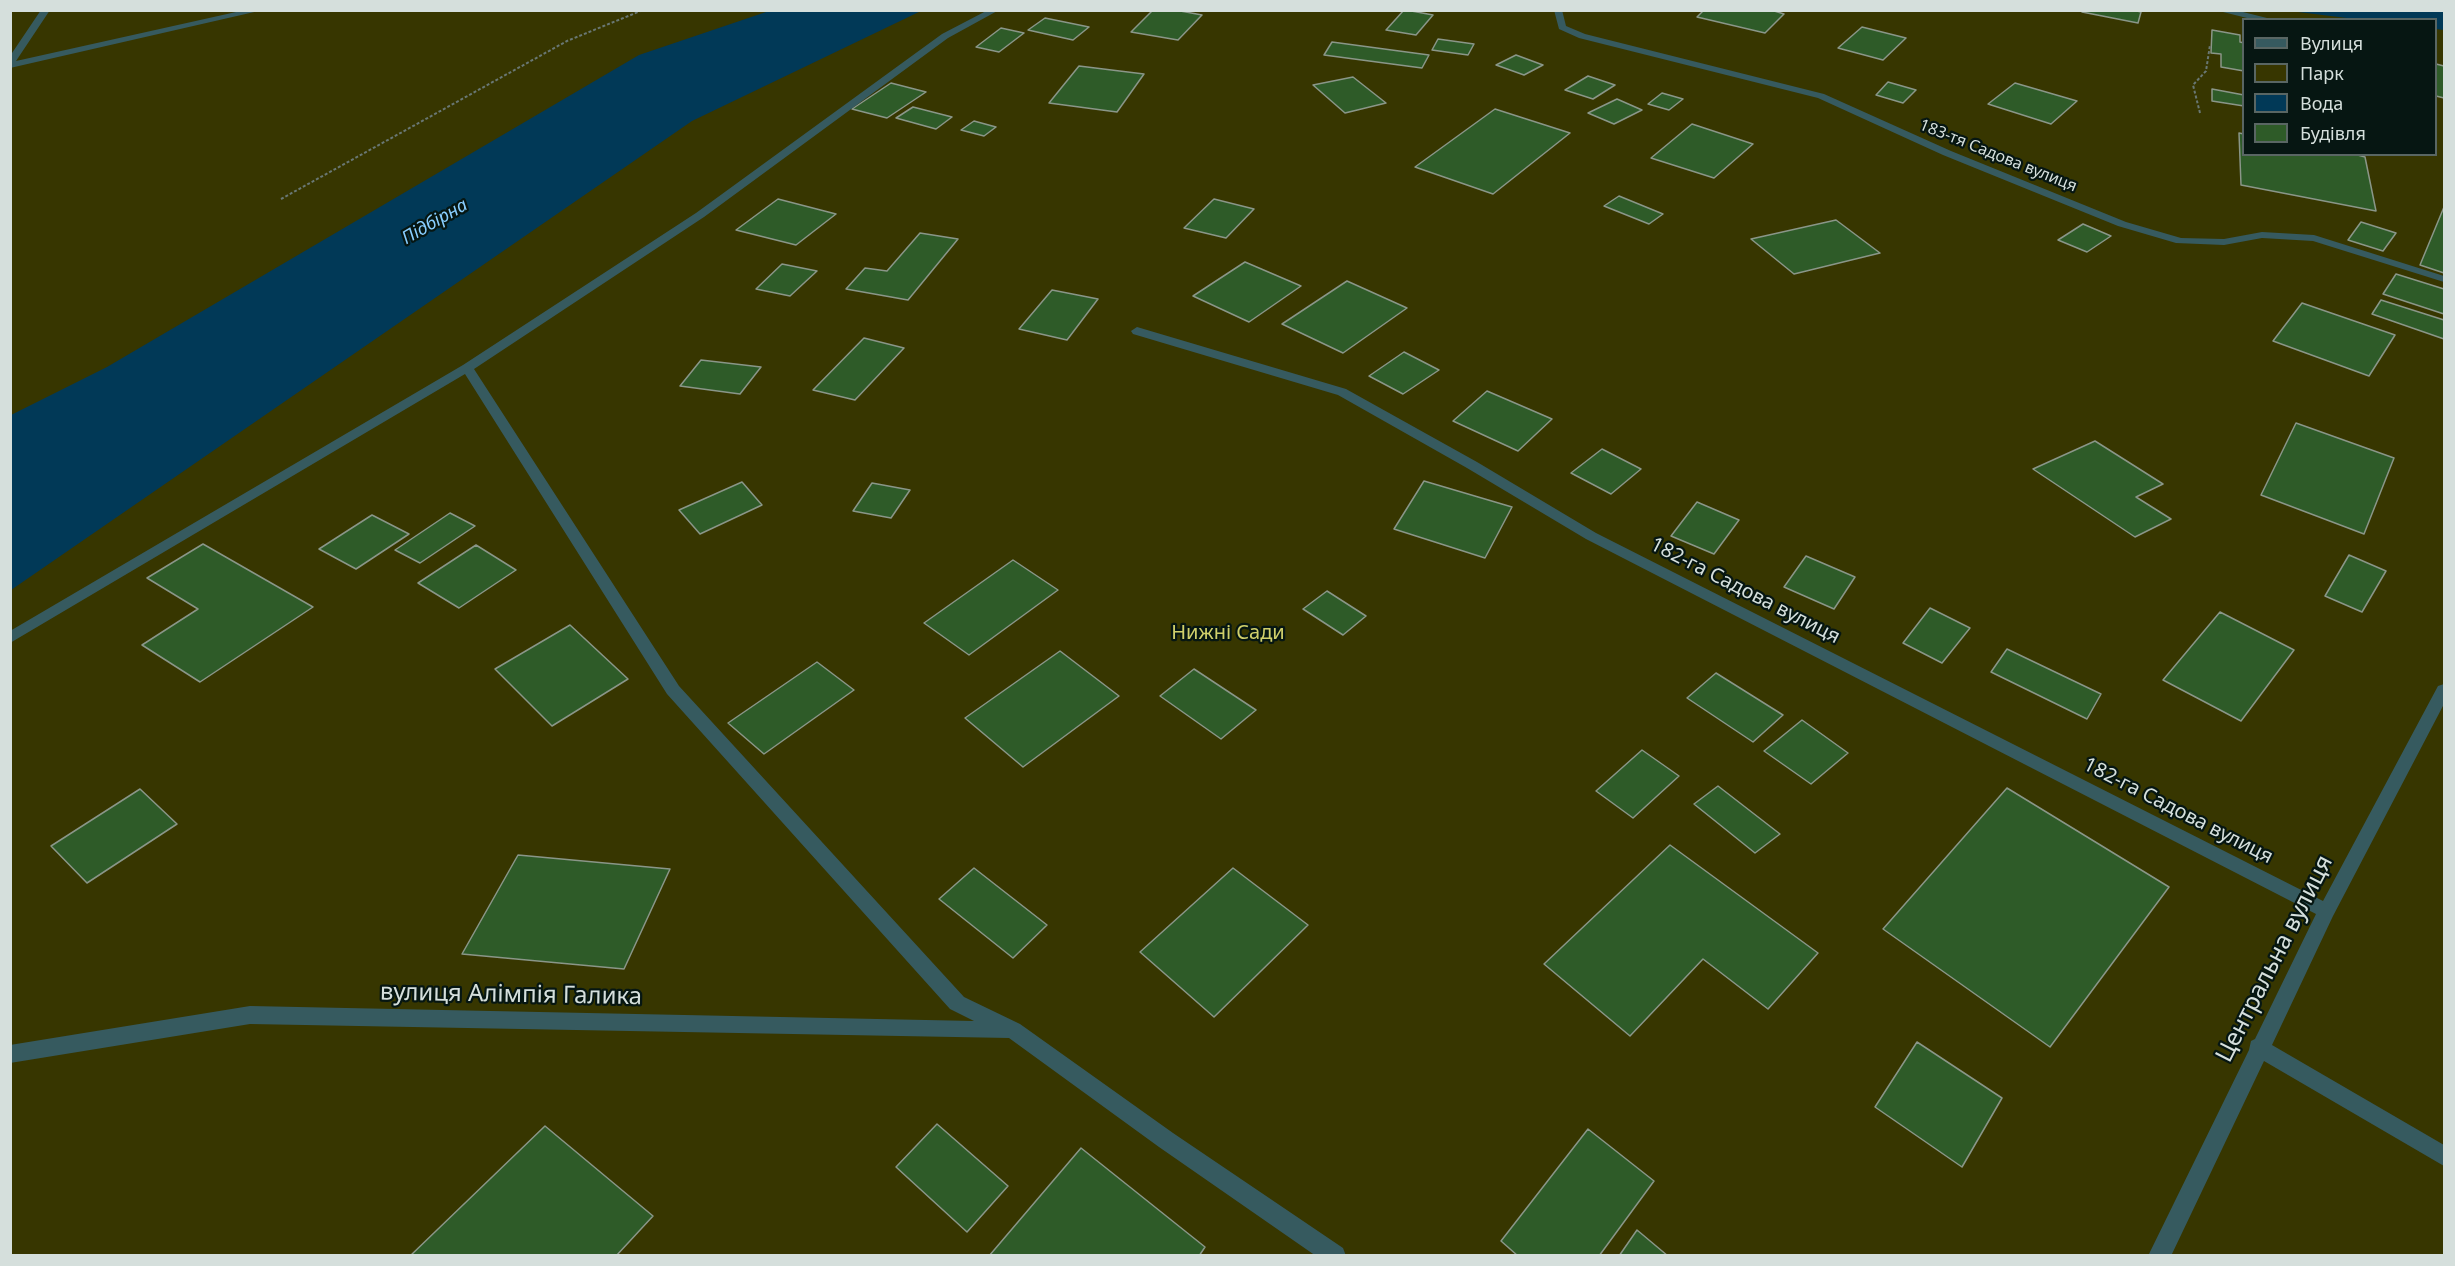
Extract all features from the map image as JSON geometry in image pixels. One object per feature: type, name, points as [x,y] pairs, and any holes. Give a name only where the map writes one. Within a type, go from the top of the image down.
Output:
[{"type":"street","points":[[10,64],[46,10]]},
{"type":"street","points":[[10,64],[259,10]]},
{"type":"street","points":[[10,638],[467,368],[700,215],[945,36],[995,10]]},
{"type":"street","name":"183-тя Садова вулиця","points":[[1558,10],[1562,27],[1582,36],[1821,96],[1947,153],[2122,224],[2181,241],[2224,242],[2262,235],[2314,238],[2445,279]]},
{"type":"street","points":[[2219,10],[2261,18]]},
{"type":"street","name":"182-га Садова вулиця","points":[[1137,331],[1342,392],[1472,465],[1591,536],[2327,911]]},
{"type":"street","points":[[467,368],[673,690],[957,1003],[1013,1030],[1166,1140],[1335,1256]]},
{"type":"street","name":"Центральна вулиця","points":[[2159,1256],[2327,911],[2445,690]]},
{"type":"street","name":"вулиця Алімпія Галика","points":[[10,1054],[250,1015],[1013,1030]]},
{"type":"street","points":[[2259,1047],[2445,1156]]},
{"type":"path","points":[[281,199],[567,41],[643,10]]},
{"type":"path","points":[[2200,113],[2193,85],[2206,71],[2210,41]]},
{"type":"green space","name":"Нижні Сади","points":[[11,11],[2444,11],[2444,1255],[11,1255]]},
{"type":"water","name":"Підбірна","points":[[772,10],[921,11],[692,121],[11,590],[11,415],[107,367],[639,55]]},
{"type":"water","points":[[2290,11],[2444,11],[2444,30],[2437,29],[2437,18],[2347,18]]},
{"type":"building","points":[[1153,10],[1175,10],[1202,15],[1178,40],[1131,32]]},
{"type":"building","points":[[1404,10],[1433,15],[1416,35],[1386,30]]},
{"type":"building","points":[[1704,10],[1771,10],[1784,14],[1765,33],[1697,17]]},
{"type":"building","points":[[2082,10],[2141,12],[2138,23],[2082,12]]},
{"type":"building","points":[[1045,18],[1089,27],[1073,40],[1028,30]]},
{"type":"building","points":[[1862,27],[1906,38],[1883,60],[1838,48]]},
{"type":"building","points":[[1001,28],[1024,33],[999,52],[976,47]]},
{"type":"building","points":[[2212,30],[2240,35],[2242,71],[2221,67],[2221,54],[2211,53]]},
{"type":"building","points":[[1438,39],[1474,44],[1468,55],[1432,50]]},
{"type":"building","points":[[1332,42],[1429,55],[1422,68],[1324,55]]},
{"type":"building","points":[[1516,55],[1543,65],[1524,75],[1496,65]]},
{"type":"building","points":[[2437,64],[2444,66],[2444,98],[2437,96]]},
{"type":"building","points":[[1079,66],[1144,74],[1117,112],[1049,103]]},
{"type":"building","points":[[1588,76],[1615,85],[1593,99],[1565,90]]},
{"type":"building","points":[[1353,77],[1386,103],[1345,113],[1313,85]]},
{"type":"building","points":[[1888,82],[1916,90],[1903,103],[1876,95]]},
{"type":"building","points":[[891,83],[926,92],[887,118],[852,109]]},
{"type":"building","points":[[2015,83],[2077,101],[2051,124],[1988,104]]},
{"type":"building","points":[[2212,89],[2242,95],[2242,106],[2212,101]]},
{"type":"building","points":[[1662,93],[1683,99],[1669,110],[1648,104]]},
{"type":"building","points":[[1617,99],[1642,110],[1614,124],[1588,113]]},
{"type":"building","points":[[913,107],[952,117],[936,129],[896,118]]},
{"type":"building","points":[[1495,109],[1570,133],[1493,194],[1415,167]]},
{"type":"building","points":[[974,121],[996,127],[984,136],[961,130]]},
{"type":"building","points":[[1692,124],[1753,144],[1714,178],[1651,158]]},
{"type":"building","points":[[2239,133],[2242,134],[2242,156],[2365,157],[2376,211],[2241,185]]},
{"type":"building","points":[[1619,196],[1663,214],[1649,224],[1604,206]]},
{"type":"building","points":[[778,199],[836,214],[796,245],[736,230]]},
{"type":"building","points":[[1214,199],[1254,209],[1226,238],[1184,228]]},
{"type":"building","points":[[2444,207],[2444,273],[2420,265]]},
{"type":"building","points":[[1836,220],[1880,253],[1794,274],[1751,239]]},
{"type":"building","points":[[2361,222],[2396,233],[2383,251],[2348,240]]},
{"type":"building","points":[[2083,224],[2111,236],[2087,252],[2058,240]]},
{"type":"building","points":[[920,233],[958,239],[908,300],[846,289],[865,268],[887,271]]},
{"type":"building","points":[[1245,262],[1301,286],[1249,322],[1193,296]]},
{"type":"building","points":[[782,264],[817,271],[790,296],[756,289]]},
{"type":"building","points":[[2396,274],[2444,289],[2444,314],[2383,294]]},
{"type":"building","points":[[1347,281],[1407,308],[1343,353],[1282,324]]},
{"type":"building","points":[[1052,290],[1098,299],[1067,340],[1019,329]]},
{"type":"building","points":[[2381,300],[2444,320],[2444,339],[2372,314]]},
{"type":"building","points":[[2302,303],[2395,335],[2369,376],[2273,341]]},
{"type":"building","points":[[864,338],[904,348],[855,400],[813,390]]},
{"type":"building","points":[[1404,352],[1439,370],[1403,394],[1369,376]]},
{"type":"building","points":[[701,360],[761,367],[740,394],[680,386]]},
{"type":"building","points":[[1487,391],[1552,419],[1518,451],[1453,421]]},
{"type":"building","points":[[2296,423],[2394,458],[2364,534],[2261,495]]},
{"type":"building","points":[[2095,441],[2163,484],[2136,497],[2171,519],[2135,537],[2033,469]]},
{"type":"building","points":[[1602,449],[1641,469],[1611,494],[1571,473]]},
{"type":"building","points":[[1424,481],[1512,507],[1485,558],[1394,529]]},
{"type":"building","points":[[742,482],[762,505],[700,534],[679,510]]},
{"type":"building","points":[[872,483],[910,490],[891,518],[853,511]]},
{"type":"building","points":[[1697,502],[1739,520],[1714,554],[1671,536]]},
{"type":"building","points":[[450,513],[475,526],[420,563],[395,550]]},
{"type":"building","points":[[372,515],[409,534],[356,569],[319,549]]},
{"type":"building","points":[[203,544],[313,607],[200,682],[142,645],[198,609],[147,578]]},
{"type":"building","points":[[476,545],[516,570],[459,608],[418,583]]},
{"type":"building","points":[[2349,555],[2386,571],[2362,612],[2325,596]]},
{"type":"building","points":[[1806,556],[1855,577],[1834,609],[1784,587]]},
{"type":"building","points":[[1013,560],[1058,590],[969,655],[924,623]]},
{"type":"building","points":[[1327,591],[1366,616],[1343,635],[1303,609]]},
{"type":"building","points":[[1930,608],[1970,628],[1942,663],[1903,643]]},
{"type":"building","points":[[2220,612],[2294,650],[2241,721],[2163,680]]},
{"type":"building","points":[[570,625],[628,679],[552,726],[495,669]]},
{"type":"building","points":[[2007,649],[2101,694],[2087,719],[1991,672]]},
{"type":"building","points":[[1060,651],[1119,696],[1023,767],[965,718]]},
{"type":"building","points":[[817,662],[854,690],[764,754],[728,723]]},
{"type":"building","points":[[1194,669],[1256,710],[1221,739],[1160,696]]},
{"type":"building","points":[[1716,673],[1783,715],[1753,742],[1687,698]]},
{"type":"building","points":[[1802,720],[1848,753],[1811,784],[1764,751]]},
{"type":"building","points":[[1642,750],[1679,776],[1633,818],[1596,791]]},
{"type":"building","points":[[1718,786],[1780,834],[1755,853],[1694,804]]},
{"type":"building","points":[[2007,788],[2169,887],[2050,1047],[1883,929]]},
{"type":"building","points":[[140,789],[177,824],[87,883],[51,846]]},
{"type":"building","points":[[1670,845],[1818,953],[1768,1009],[1703,959],[1630,1036],[1544,964]]},
{"type":"building","points":[[518,855],[670,869],[624,969],[462,954]]},
{"type":"building","points":[[974,868],[1047,925],[1013,958],[939,899]]},
{"type":"building","points":[[1233,868],[1308,925],[1214,1017],[1140,952]]},
{"type":"building","points":[[1917,1042],[2002,1098],[1962,1167],[1875,1107]]},
{"type":"building","points":[[937,1124],[1008,1186],[967,1232],[896,1167]]},
{"type":"building","points":[[545,1126],[653,1216],[616,1256],[410,1256]]},
{"type":"building","points":[[1588,1129],[1654,1181],[1599,1256],[1518,1256],[1501,1241]]},
{"type":"building","points":[[1081,1148],[1205,1247],[1199,1256],[989,1256]]},
{"type":"building","points":[[1637,1230],[1668,1256],[1619,1256]]}]
